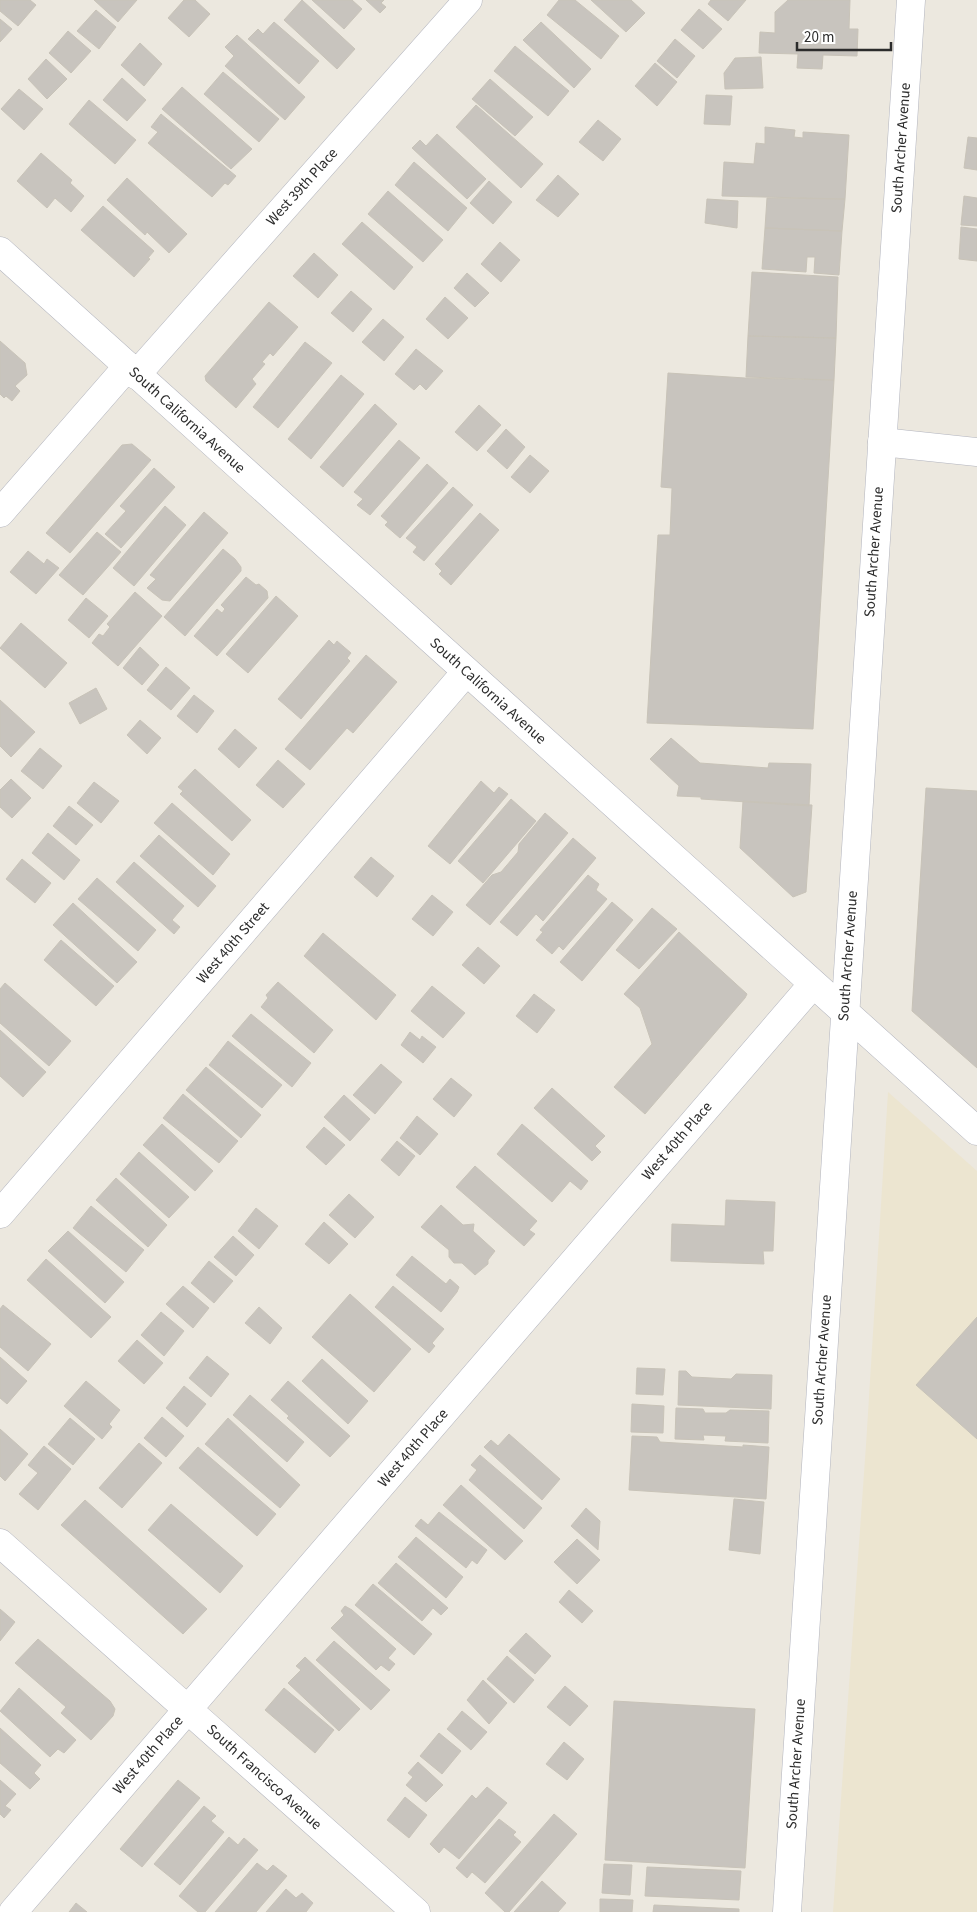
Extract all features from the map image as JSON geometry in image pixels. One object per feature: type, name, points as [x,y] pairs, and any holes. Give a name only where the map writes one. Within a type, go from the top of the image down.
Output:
[{"type":"street","name":"West 39th Place","points":[[0,513],[468,0]]},
{"type":"street","name":"South Archer Avenue","points":[[787,1912],[911,0]]},
{"type":"street","name":"South California Avenue","points":[[0,252],[977,1130]]},
{"type":"street","points":[[882,442],[977,452]]},
{"type":"street","name":"West 40th Street","points":[[0,1214],[466,672]]},
{"type":"street","name":"West 40th Place","points":[[13,1912],[813,984]]},
{"type":"street","name":"South Francisco Avenue","points":[[0,1543],[416,1912]]},
{"type":"shaded area","points":[[888,1092],[977,1171],[977,1912],[833,1912],[866,1445]]},
{"type":"building","points":[[0,0],[30,0],[36,5],[18,26],[0,11]]},
{"type":"building","points":[[94,0],[137,0],[118,22]]},
{"type":"building","points":[[184,0],[195,0],[210,14],[189,37],[168,18]]},
{"type":"building","points":[[302,0],[355,49],[337,69],[284,20]]},
{"type":"building","points":[[312,0],[352,0],[362,9],[344,29]]},
{"type":"building","points":[[366,0],[384,0],[381,3],[386,7],[380,13]]},
{"type":"building","points":[[559,0],[575,0],[619,36],[601,59],[547,15]]},
{"type":"building","points":[[591,0],[631,0],[645,13],[626,32]]},
{"type":"building","points":[[711,0],[746,0],[728,21],[708,4]]},
{"type":"building","points":[[788,0],[850,0],[849,29],[858,29],[857,56],[823,55],[822,69],[797,68],[798,54],[759,53],[760,32],[775,33],[775,12]]},
{"type":"building","points":[[699,9],[722,29],[703,49],[681,30]]},
{"type":"building","points":[[96,10],[116,27],[99,49],[77,31]]},
{"type":"building","points":[[0,19],[12,29],[0,42]]},
{"type":"building","points":[[274,22],[319,61],[299,84],[248,39],[258,29],[263,34]]},
{"type":"building","points":[[541,22],[591,69],[574,88],[523,40]]},
{"type":"building","points":[[68,31],[91,51],[71,73],[49,53]]},
{"type":"building","points":[[237,35],[305,97],[285,120],[225,66],[234,56],[225,47]]},
{"type":"building","points":[[675,39],[695,56],[677,78],[657,61]]},
{"type":"building","points":[[140,43],[162,64],[144,86],[121,65]]},
{"type":"building","points":[[515,46],[569,91],[548,116],[494,71]]},
{"type":"building","points":[[761,57],[763,88],[725,89],[724,73],[735,58]]},
{"type":"building","points":[[46,59],[67,79],[47,99],[28,79]]},
{"type":"building","points":[[655,63],[677,82],[657,106],[635,86]]},
{"type":"building","points":[[223,72],[279,119],[259,142],[204,94]]},
{"type":"building","points":[[122,78],[146,100],[127,121],[103,100]]},
{"type":"building","points":[[490,79],[533,117],[515,136],[472,99]]},
{"type":"building","points":[[182,87],[252,149],[231,169],[162,109]]},
{"type":"building","points":[[19,89],[43,109],[24,130],[1,109]]},
{"type":"building","points":[[706,95],[732,96],[730,125],[704,124]]},
{"type":"building","points":[[89,100],[136,140],[115,164],[69,124]]},
{"type":"building","points":[[476,105],[543,164],[521,188],[456,127]]},
{"type":"building","points":[[161,114],[236,176],[228,185],[225,183],[212,197],[148,143],[158,132],[151,127]]},
{"type":"building","points":[[598,120],[621,139],[603,161],[579,142]]},
{"type":"building","points":[[765,127],[795,130],[794,137],[803,138],[803,132],[849,135],[845,199],[722,196],[724,162],[754,164],[756,143],[765,144]]},
{"type":"building","points":[[437,134],[486,179],[467,199],[412,148],[420,140],[426,146]]},
{"type":"building","points":[[968,137],[977,138],[977,170],[964,168]]},
{"type":"building","points":[[41,153],[72,180],[70,183],[84,196],[71,212],[55,198],[47,208],[17,181]]},
{"type":"building","points":[[414,162],[467,208],[448,231],[395,185]]},
{"type":"building","points":[[558,175],[579,194],[558,217],[536,200]]},
{"type":"building","points":[[127,178],[187,234],[169,253],[147,232],[145,235],[107,200]]},
{"type":"building","points":[[489,181],[512,202],[493,224],[470,203]]},
{"type":"building","points":[[388,191],[443,240],[423,262],[368,214]]},
{"type":"building","points":[[964,196],[977,198],[977,226],[961,225]]},
{"type":"building","points":[[767,198],[845,199],[842,231],[765,228]]},
{"type":"building","points":[[707,199],[738,201],[737,228],[705,223]]},
{"type":"building","points":[[103,206],[154,251],[148,258],[150,259],[134,277],[81,230]]},
{"type":"building","points":[[362,222],[413,267],[394,290],[342,244]]},
{"type":"building","points":[[961,227],[977,229],[977,261],[959,259]]},
{"type":"building","points":[[765,228],[842,231],[839,275],[814,273],[815,257],[807,257],[806,272],[762,269]]},
{"type":"building","points":[[500,242],[520,260],[501,282],[481,264]]},
{"type":"building","points":[[314,253],[338,275],[318,298],[293,276]]},
{"type":"building","points":[[752,272],[838,277],[836,338],[748,336]]},
{"type":"building","points":[[467,273],[489,293],[475,307],[454,288]]},
{"type":"building","points":[[351,291],[372,309],[353,332],[331,313]]},
{"type":"building","points":[[445,297],[468,318],[448,339],[426,319]]},
{"type":"building","points":[[269,302],[298,327],[273,356],[270,353],[262,362],[265,364],[252,379],[256,384],[236,408],[206,381],[205,376]]},
{"type":"building","points":[[383,319],[404,337],[384,361],[362,342]]},
{"type":"building","points":[[748,336],[836,338],[834,380],[746,377]]},
{"type":"building","points":[[0,341],[25,363],[27,375],[15,386],[20,391],[12,401],[0,394]]},
{"type":"building","points":[[305,342],[332,363],[278,428],[253,407]]},
{"type":"building","points":[[416,349],[443,371],[426,390],[420,384],[414,390],[395,374]]},
{"type":"building","points":[[668,373],[745,378],[834,380],[813,729],[647,723],[658,535],[670,535],[672,488],[661,487]]},
{"type":"building","points":[[341,375],[364,394],[311,459],[288,439]]},
{"type":"building","points":[[375,404],[397,424],[343,487],[320,467]]},
{"type":"building","points":[[479,405],[501,425],[477,451],[455,432]]},
{"type":"building","points":[[506,429],[525,447],[507,469],[487,451]]},
{"type":"building","points":[[399,440],[420,458],[370,515],[357,505],[363,499],[354,492]]},
{"type":"building","points":[[132,444],[151,460],[70,553],[46,533],[122,445]]},
{"type":"building","points":[[530,455],[549,471],[530,493],[511,477]]},
{"type":"building","points":[[427,464],[448,483],[400,538],[385,525],[388,522],[381,516]]},
{"type":"building","points":[[154,468],[175,487],[121,548],[105,534],[126,511],[120,506]]},
{"type":"building","points":[[453,487],[473,505],[424,561],[413,552],[417,547],[406,538]]},
{"type":"building","points":[[165,506],[186,525],[134,586],[113,568]]},
{"type":"building","points":[[204,512],[228,533],[170,601],[162,600],[147,588],[156,579],[150,575]]},
{"type":"building","points":[[480,513],[499,530],[451,585],[439,574],[442,571],[435,564]]},
{"type":"building","points":[[97,532],[121,552],[83,595],[59,575]]},
{"type":"building","points":[[223,549],[235,559],[241,567],[241,571],[185,636],[164,617]]},
{"type":"building","points":[[28,551],[44,564],[47,559],[59,568],[36,594],[10,572]]},
{"type":"building","points":[[246,577],[267,591],[268,598],[217,656],[194,636],[217,609],[222,613],[225,609],[221,605]]},
{"type":"building","points":[[135,592],[162,616],[118,666],[92,643],[99,634],[103,636],[110,627],[107,624]]},
{"type":"building","points":[[276,596],[298,616],[248,673],[226,654]]},
{"type":"building","points":[[86,598],[108,616],[89,638],[68,620]]},
{"type":"building","points":[[21,623],[67,663],[45,688],[0,648]]},
{"type":"building","points":[[329,640],[334,645],[337,641],[351,653],[347,658],[350,661],[301,719],[278,699]]},
{"type":"building","points":[[140,647],[159,665],[142,685],[123,668]]},
{"type":"building","points":[[366,655],[397,682],[353,733],[347,728],[310,770],[285,749]]},
{"type":"building","points":[[166,667],[190,688],[171,710],[147,690]]},
{"type":"building","points":[[96,688],[107,709],[80,724],[69,703]]},
{"type":"building","points":[[194,695],[214,711],[197,733],[177,716]]},
{"type":"building","points":[[0,700],[35,732],[11,757],[0,746]]},
{"type":"building","points":[[140,720],[161,738],[147,754],[127,735]]},
{"type":"building","points":[[235,729],[257,748],[239,768],[218,749]]},
{"type":"building","points":[[671,738],[700,763],[768,768],[769,763],[811,764],[809,806],[677,796],[679,786],[650,759]]},
{"type":"building","points":[[40,748],[62,766],[43,789],[21,771]]},
{"type":"building","points":[[278,760],[305,784],[283,808],[256,785]]},
{"type":"building","points":[[195,769],[251,820],[232,841],[180,794],[183,791],[178,787]]},
{"type":"building","points":[[11,779],[31,798],[12,818],[0,807],[0,790]]},
{"type":"building","points":[[481,781],[494,793],[499,787],[508,794],[450,864],[428,846]]},
{"type":"building","points":[[94,782],[119,801],[101,823],[77,803]]},
{"type":"building","points":[[926,788],[977,791],[977,1068],[912,1011]]},
{"type":"building","points":[[511,799],[536,821],[483,883],[458,861]]},
{"type":"building","points":[[743,801],[812,805],[806,892],[793,897],[740,848]]},
{"type":"building","points":[[172,803],[230,854],[213,875],[154,823]]},
{"type":"building","points":[[69,806],[93,825],[76,845],[53,826]]},
{"type":"building","points":[[545,813],[568,833],[490,925],[466,905],[492,875],[501,872],[518,852],[519,844]]},
{"type":"building","points":[[48,833],[80,860],[64,880],[32,853]]},
{"type":"building","points":[[159,835],[216,886],[198,907],[140,856]]},
{"type":"building","points":[[573,838],[596,858],[543,921],[536,914],[517,936],[500,922]]},
{"type":"building","points":[[371,857],[394,876],[377,897],[354,877]]},
{"type":"building","points":[[22,859],[51,883],[35,903],[6,879]]},
{"type":"building","points":[[134,862],[184,906],[172,920],[180,927],[174,934],[116,882]]},
{"type":"building","points":[[588,875],[599,884],[596,890],[607,899],[563,950],[559,946],[552,954],[536,940],[543,932],[540,930]]},
{"type":"building","points":[[97,878],[156,930],[138,951],[78,899]]},
{"type":"building","points":[[432,895],[453,912],[433,936],[412,919]]},
{"type":"building","points":[[612,902],[633,920],[582,981],[560,962]]},
{"type":"building","points":[[73,903],[137,962],[117,983],[53,925]]},
{"type":"building","points":[[652,908],[677,929],[639,969],[616,950]]},
{"type":"building","points":[[679,932],[747,994],[645,1114],[614,1087],[652,1044],[640,1008],[624,994]]},
{"type":"building","points":[[323,933],[396,995],[376,1020],[304,956]]},
{"type":"building","points":[[61,940],[114,986],[96,1006],[44,960]]},
{"type":"building","points":[[478,947],[500,966],[484,984],[462,965]]},
{"type":"building","points":[[278,982],[333,1030],[314,1053],[261,1007],[268,998],[266,995]]},
{"type":"building","points":[[5,983],[71,1041],[49,1066],[0,1023],[0,989]]},
{"type":"building","points":[[432,986],[465,1013],[443,1038],[411,1011]]},
{"type":"building","points":[[534,994],[555,1010],[537,1033],[516,1016]]},
{"type":"building","points":[[251,1014],[311,1063],[292,1087],[232,1036]]},
{"type":"building","points":[[0,1030],[46,1072],[23,1097],[0,1076]]},
{"type":"building","points":[[410,1032],[420,1040],[422,1036],[436,1047],[423,1063],[401,1045]]},
{"type":"building","points":[[228,1041],[282,1085],[262,1108],[209,1065]]},
{"type":"building","points":[[381,1064],[402,1082],[375,1114],[353,1095]]},
{"type":"building","points":[[206,1067],[261,1115],[241,1138],[186,1090]]},
{"type":"building","points":[[451,1078],[472,1095],[454,1117],[433,1099]]},
{"type":"building","points":[[552,1088],[605,1136],[595,1146],[601,1152],[592,1161],[534,1108]]},
{"type":"building","points":[[183,1094],[238,1141],[219,1163],[163,1118]]},
{"type":"building","points":[[344,1095],[370,1119],[350,1141],[324,1117]]},
{"type":"building","points":[[417,1116],[438,1134],[420,1155],[400,1138]]},
{"type":"building","points":[[162,1124],[213,1171],[195,1191],[143,1145]]},
{"type":"building","points":[[522,1124],[588,1181],[581,1190],[570,1181],[552,1202],[497,1154]]},
{"type":"building","points":[[324,1127],[345,1145],[326,1165],[306,1147]]},
{"type":"building","points":[[397,1141],[415,1156],[399,1176],[381,1160]]},
{"type":"building","points":[[139,1152],[189,1197],[169,1218],[120,1174]]},
{"type":"building","points":[[475,1166],[537,1221],[529,1230],[535,1234],[524,1246],[456,1187]]},
{"type":"building","points":[[116,1178],[167,1225],[148,1247],[96,1200]]},
{"type":"building","points":[[349,1194],[374,1217],[355,1238],[329,1215]]},
{"type":"building","points":[[726,1200],[775,1202],[773,1251],[763,1251],[764,1264],[671,1261],[672,1224],[725,1226]]},
{"type":"building","points":[[441,1205],[463,1225],[474,1224],[473,1231],[495,1251],[488,1260],[488,1264],[475,1275],[462,1263],[454,1263],[449,1257],[449,1250],[421,1227]]},
{"type":"building","points":[[91,1206],[144,1250],[126,1272],[73,1228]]},
{"type":"building","points":[[256,1208],[278,1226],[259,1249],[238,1231]]},
{"type":"building","points":[[324,1222],[348,1244],[329,1264],[305,1244]]},
{"type":"building","points":[[68,1231],[124,1282],[105,1303],[48,1251]]},
{"type":"building","points":[[233,1236],[254,1255],[236,1276],[214,1257]]},
{"type":"building","points":[[412,1256],[446,1284],[450,1279],[459,1287],[441,1312],[396,1275]]},
{"type":"building","points":[[46,1259],[111,1317],[91,1338],[27,1280]]},
{"type":"building","points":[[209,1261],[233,1281],[214,1303],[191,1283]]},
{"type":"building","points":[[183,1286],[209,1308],[193,1328],[166,1304]]},
{"type":"building","points":[[393,1286],[444,1329],[432,1343],[435,1346],[429,1353],[375,1307]]},
{"type":"building","points":[[350,1294],[411,1349],[374,1392],[312,1337]]},
{"type":"building","points":[[3,1305],[51,1344],[28,1371],[0,1347],[0,1309]]},
{"type":"building","points":[[259,1307],[282,1328],[270,1344],[245,1323]]},
{"type":"building","points":[[161,1312],[184,1331],[164,1356],[141,1335]]},
{"type":"building","points":[[977,1317],[977,1439],[916,1385]]},
{"type":"building","points":[[137,1340],[163,1363],[144,1384],[118,1361]]},
{"type":"building","points":[[207,1356],[229,1374],[211,1397],[189,1378]]},
{"type":"building","points":[[0,1357],[27,1381],[7,1404],[0,1398]]},
{"type":"building","points":[[322,1359],[368,1401],[348,1424],[302,1381]]},
{"type":"building","points":[[637,1368],[665,1369],[663,1395],[636,1394]]},
{"type":"building","points":[[679,1371],[686,1371],[692,1377],[731,1379],[736,1374],[772,1375],[771,1409],[678,1405]]},
{"type":"building","points":[[86,1381],[120,1410],[109,1424],[112,1427],[102,1439],[64,1406]]},
{"type":"building","points":[[288,1381],[350,1436],[330,1457],[287,1418],[289,1416],[271,1400]]},
{"type":"building","points":[[184,1386],[206,1404],[187,1427],[166,1408]]},
{"type":"building","points":[[250,1395],[304,1442],[287,1462],[233,1415]]},
{"type":"building","points":[[632,1404],[664,1406],[663,1433],[631,1432]]},
{"type":"building","points":[[676,1408],[703,1409],[705,1413],[726,1413],[730,1410],[769,1411],[768,1443],[725,1441],[726,1436],[703,1435],[704,1440],[675,1439]]},
{"type":"building","points":[[162,1417],[184,1436],[166,1457],[144,1438]]},
{"type":"building","points":[[70,1418],[95,1439],[73,1465],[48,1444]]},
{"type":"building","points":[[228,1418],[300,1485],[280,1508],[205,1444]]},
{"type":"building","points":[[0,1429],[28,1454],[5,1481],[0,1476]]},
{"type":"building","points":[[509,1434],[560,1479],[542,1500],[484,1447],[491,1440],[498,1446]]},
{"type":"building","points":[[632,1436],[657,1437],[660,1442],[769,1447],[766,1499],[629,1490]]},
{"type":"building","points":[[139,1443],[162,1463],[122,1508],[99,1488]]},
{"type":"building","points":[[44,1446],[71,1469],[38,1510],[19,1494],[38,1473],[28,1465]]},
{"type":"building","points":[[198,1447],[276,1514],[257,1536],[179,1468]]},
{"type":"building","points":[[480,1455],[542,1508],[524,1529],[469,1480],[477,1470],[471,1465]]},
{"type":"building","points":[[461,1485],[523,1541],[505,1560],[443,1505]]},
{"type":"building","points":[[734,1499],[764,1502],[760,1554],[729,1550]]},
{"type":"building","points":[[85,1500],[207,1609],[183,1634],[61,1525]]},
{"type":"building","points":[[171,1504],[243,1566],[220,1593],[148,1530]]},
{"type":"building","points":[[586,1508],[600,1521],[598,1550],[571,1526]]},
{"type":"building","points":[[439,1512],[487,1550],[477,1564],[472,1560],[466,1568],[415,1526],[421,1519],[428,1525]]},
{"type":"building","points":[[416,1537],[463,1577],[446,1598],[398,1557]]},
{"type":"building","points":[[577,1539],[600,1560],[577,1584],[554,1562]]},
{"type":"building","points":[[396,1563],[448,1608],[441,1615],[433,1608],[422,1621],[378,1583]]},
{"type":"building","points":[[373,1584],[432,1634],[414,1655],[355,1605]]},
{"type":"building","points":[[569,1590],[593,1611],[582,1623],[559,1602]]},
{"type":"building","points":[[345,1606],[396,1649],[388,1658],[395,1664],[389,1671],[381,1665],[376,1670],[331,1628],[344,1615],[341,1611]]},
{"type":"building","points":[[0,1609],[15,1622],[0,1641]]},
{"type":"building","points":[[526,1633],[551,1656],[535,1674],[509,1651]]},
{"type":"building","points":[[38,1639],[110,1701],[115,1709],[113,1716],[91,1740],[61,1713],[66,1707],[15,1663]]},
{"type":"building","points":[[334,1641],[390,1690],[371,1710],[316,1660]]},
{"type":"building","points":[[507,1656],[534,1680],[514,1703],[487,1679]]},
{"type":"building","points":[[305,1657],[360,1709],[339,1731],[288,1683],[301,1670],[296,1666]]},
{"type":"building","points":[[483,1680],[507,1703],[489,1724],[467,1700]]},
{"type":"building","points":[[565,1686],[588,1706],[570,1726],[547,1707]]},
{"type":"building","points":[[19,1688],[76,1740],[64,1753],[58,1749],[50,1757],[0,1711]]},
{"type":"building","points":[[284,1688],[334,1730],[315,1753],[265,1710]]},
{"type":"building","points":[[614,1701],[755,1709],[745,1868],[605,1860]]},
{"type":"building","points":[[462,1711],[487,1732],[471,1750],[447,1729]]},
{"type":"building","points":[[0,1728],[41,1765],[34,1773],[40,1779],[30,1789],[0,1763]]},
{"type":"building","points":[[439,1733],[461,1751],[442,1774],[420,1756]]},
{"type":"building","points":[[564,1742],[584,1759],[567,1780],[546,1764]]},
{"type":"building","points":[[418,1762],[443,1785],[426,1802],[406,1785],[413,1777],[408,1773]]},
{"type":"building","points":[[0,1780],[16,1794],[5,1806],[11,1810],[4,1818],[0,1814]]},
{"type":"building","points":[[178,1780],[200,1798],[142,1867],[120,1849]]},
{"type":"building","points":[[487,1787],[507,1803],[459,1859],[444,1847],[439,1853],[430,1844],[472,1795],[476,1799]]},
{"type":"building","points":[[405,1797],[427,1815],[409,1838],[387,1820]]},
{"type":"building","points":[[204,1806],[216,1816],[211,1821],[224,1832],[180,1885],[154,1864]]},
{"type":"building","points":[[554,1814],[577,1834],[509,1912],[505,1912],[485,1893]]},
{"type":"building","points":[[499,1819],[516,1832],[513,1835],[521,1842],[485,1883],[472,1872],[467,1878],[456,1868]]},
{"type":"building","points":[[229,1837],[238,1845],[244,1838],[258,1850],[205,1912],[198,1912],[179,1896]]},
{"type":"building","points":[[257,1863],[267,1871],[273,1865],[287,1876],[256,1912],[215,1912]]},
{"type":"building","points":[[604,1864],[632,1865],[630,1895],[602,1893]]},
{"type":"building","points":[[647,1867],[741,1871],[739,1900],[645,1896]]},
{"type":"building","points":[[542,1881],[566,1903],[558,1912],[514,1912]]},
{"type":"building","points":[[286,1889],[296,1898],[302,1893],[313,1903],[306,1912],[266,1912]]},
{"type":"building","points":[[600,1899],[633,1900],[632,1912],[600,1912]]},
{"type":"building","points":[[76,1903],[87,1912],[69,1912]]},
{"type":"building","points":[[654,1905],[739,1909],[739,1912],[653,1912]]}]
